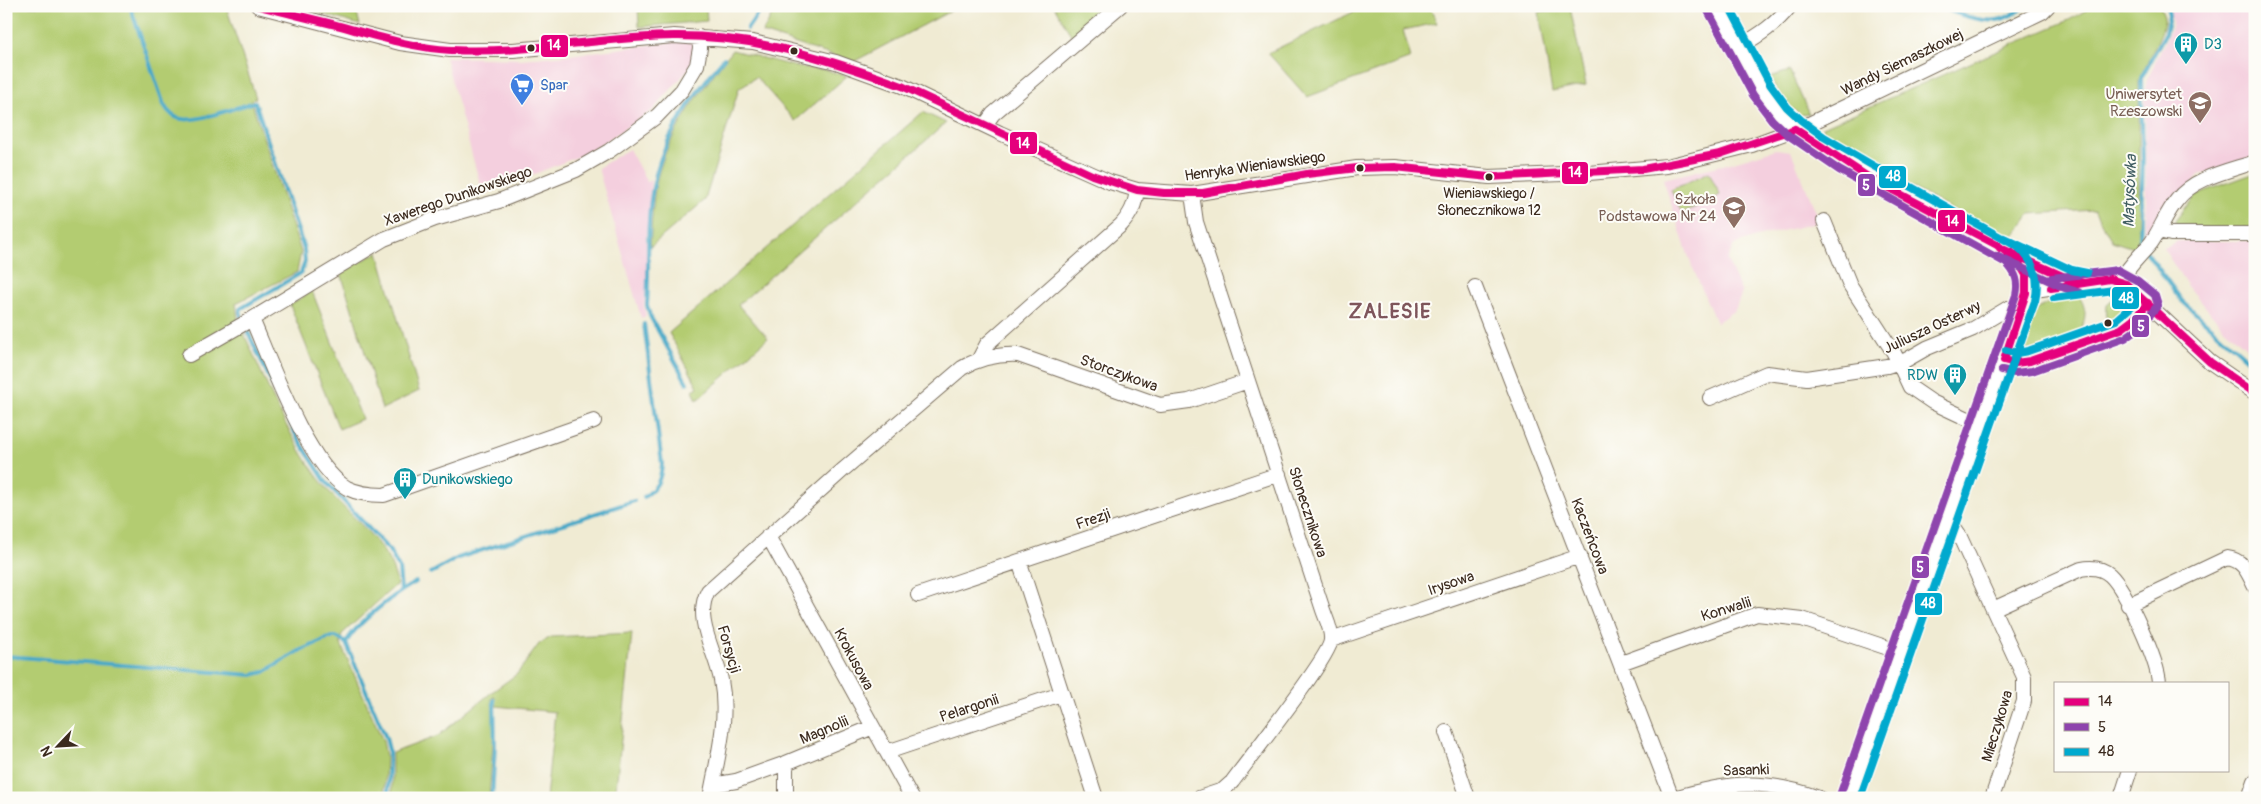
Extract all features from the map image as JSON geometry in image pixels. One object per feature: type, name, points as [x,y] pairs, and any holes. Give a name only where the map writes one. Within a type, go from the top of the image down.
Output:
[{"type":"street","name":"Henryka Wieniawskiego","points":[[258,6],[400,43],[450,50],[513,50],[647,37],[699,37],[753,42],[836,62],[902,86],[1074,167],[1137,190],[1192,194],[1307,174],[1357,168],[1395,167],[1489,177],[1643,169],[1667,166],[1723,153],[1795,129]]},
{"type":"street","points":[[985,125],[993,114],[1120,6]]},
{"type":"street","points":[[1717,6],[1760,86],[1773,106],[1795,129],[1815,144],[2012,255],[2069,279],[2084,283]]},
{"type":"street","points":[[1740,46],[1764,32],[1780,19],[1790,6]]},
{"type":"street","name":"Wandy Siemaszkowej","points":[[1795,129],[1820,120],[1916,74],[2042,12],[2048,6]]},
{"type":"street","name":"Xawerego Dunikowskiego","points":[[189,355],[384,239],[426,222],[506,198],[576,170],[609,151],[650,121],[682,90],[697,66],[700,48],[699,37]]},
{"type":"street","points":[[2120,282],[2131,264],[2155,236],[2165,216],[2177,199],[2186,190],[2209,178],[2255,162]]},
{"type":"street","name":"Storczykowa","points":[[979,359],[986,344],[1121,225],[1130,215],[1136,200],[1137,190]]},
{"type":"street","name":"Słonecznikowa","points":[[1192,194],[1196,222],[1279,474],[1331,640]]},
{"type":"street","points":[[1824,221],[1850,285],[1888,343],[1910,387],[1917,394],[1981,425]]},
{"type":"street","points":[[2155,236],[2171,234],[2255,234]]},
{"type":"street","points":[[1849,798],[2028,290],[2026,273],[2022,265],[2012,255]]},
{"type":"street","points":[[2028,290],[2110,279],[2120,282],[2132,289],[2210,362],[2255,393]]},
{"type":"street","name":"Kaczeńcowa","points":[[1475,288],[1673,798]]},
{"type":"street","name":"Juliusza Osterwy","points":[[1710,398],[1767,373],[1819,378],[1898,363],[1973,328],[2008,308],[2022,309]]},
{"type":"street","points":[[252,319],[304,435],[335,479],[357,492],[384,495],[594,422]]},
{"type":"street","name":"Storczykowa","points":[[768,536],[924,399],[962,368],[979,359],[1008,354],[1028,357],[1160,405],[1178,404],[1248,381]]},
{"type":"street","name":"Frezji","points":[[918,594],[1279,474]]},
{"type":"street","name":"Mieczykowa","points":[[1947,522],[1952,525],[1960,537],[2021,666],[2026,688],[2024,701],[1992,798]]},
{"type":"street","name":"Krokusowa","points":[[768,536],[912,798]]},
{"type":"street","name":"Forsycji","points":[[712,792],[725,711],[721,679],[702,608],[704,599],[716,583],[768,536]]},
{"type":"street","name":"Irysowa","points":[[1331,640],[1580,556]]},
{"type":"street","points":[[2128,605],[2227,558],[2235,559],[2242,563],[2255,586]]},
{"type":"street","points":[[1019,561],[1096,798]]},
{"type":"street","points":[[1993,609],[2081,569],[2090,567],[2103,570],[2110,575],[2128,605],[2156,662],[2158,682]]},
{"type":"street","name":"Konwalii","points":[[1621,663],[1757,614],[1794,617],[1900,652]]},
{"type":"street","points":[[1200,798],[1225,794],[1310,676],[1324,655],[1331,640]]},
{"type":"street","name":"Pelargonii","points":[[886,752],[1062,694]]},
{"type":"street","name":"Magnolii","points":[[712,792],[873,727]]},
{"type":"street","points":[[1446,732],[1468,798]]},
{"type":"street","points":[[786,763],[786,798]]},
{"type":"street","points":[[2121,798],[2129,772]]},
{"type":"street","points":[[2249,798],[2255,781]]},
{"type":"street","name":"Sasanki","points":[[1673,798],[1716,788],[1758,783],[1787,787],[1819,798]]},
{"type":"shaded area","name":"Uniwersytet Rzeszowski","points":[[2170,6],[2255,6],[2255,157],[2199,175],[2143,244],[2146,201],[2145,90],[2147,79],[2172,23]]},
{"type":"shaded area","points":[[688,40],[698,47],[692,65],[653,110],[589,152],[483,195],[445,57],[521,59]]},
{"type":"shaded area","points":[[629,149],[647,182],[651,180],[646,235],[646,289],[644,306],[646,316],[641,318],[598,168]]},
{"type":"shaded area","name":"Szkoła Podstawowa Nr 24","points":[[1776,149],[1791,151],[1820,222],[1756,237],[1734,245],[1727,260],[1742,293],[1735,310],[1716,323],[1690,261],[1663,179],[1727,164]]},
{"type":"shaded area","points":[[2178,241],[2255,241],[2255,355],[2220,324],[2187,285],[2163,248]]},
{"type":"green space","points":[[6,6],[214,6],[227,9],[256,98],[251,100],[301,252],[297,272],[236,303],[238,321],[276,405],[298,446],[323,484],[367,531],[386,555],[393,569],[397,584],[342,634],[340,642],[383,741],[386,756],[384,798],[6,798]]},
{"type":"green space","points":[[295,6],[355,6],[360,25]]},
{"type":"green space","points":[[638,6],[706,6],[707,21],[639,27]]},
{"type":"green space","points":[[774,6],[960,6],[853,62],[762,33],[770,19]]},
{"type":"green space","points":[[1054,6],[1114,6],[1074,40]]},
{"type":"green space","points":[[1366,6],[1429,6],[1437,23],[1403,30],[1411,58],[1307,97],[1268,53]]},
{"type":"green space","points":[[2093,6],[2160,6],[2164,18],[2161,33],[2139,81],[2139,237],[2136,249],[2112,241],[2094,210],[2030,214],[2010,242],[1823,138],[1823,127],[2071,19]]},
{"type":"green space","points":[[1570,7],[1586,85],[1552,92],[1539,12]]},
{"type":"green space","points":[[732,50],[797,67],[826,70],[847,76],[795,121],[756,77],[739,88],[705,200],[650,247],[654,195],[662,161],[688,111]]},
{"type":"green space","points":[[1790,71],[1809,114],[1800,115],[1785,102],[1769,77]]},
{"type":"green space","points":[[923,112],[946,123],[738,305],[768,338],[697,400],[693,390],[698,387],[669,333]]},
{"type":"green space","points":[[1709,172],[1720,195],[1682,214],[1671,190]]},
{"type":"green space","points":[[2255,173],[2255,230],[2177,228],[2175,221],[2194,197]]},
{"type":"green space","points":[[378,252],[419,391],[382,409],[341,273]]},
{"type":"green space","points":[[312,291],[362,419],[339,429],[290,305]]},
{"type":"green space","points":[[2120,294],[2127,311],[2122,317],[2106,324],[2107,305]]},
{"type":"green space","points":[[2077,295],[2082,303],[2085,318],[2081,330],[2077,334],[2059,346],[2043,350],[2022,348],[2025,329],[2039,309],[2052,301]]},
{"type":"green space","points":[[632,633],[615,798],[546,798],[555,712],[496,706],[494,696],[492,699],[494,730],[489,798],[392,798],[392,753],[438,736],[517,674],[539,644],[551,637]]},
{"type":"waterway","points":[[130,6],[164,105],[171,114],[182,119],[198,118],[218,114],[255,102],[304,249],[305,262],[301,273],[240,309],[241,316]]},
{"type":"waterway","points":[[747,29],[763,6]]},
{"type":"waterway","points":[[1940,6],[1970,17],[1988,20],[2005,18],[2028,6]]},
{"type":"waterway","name":"Matysówka","points":[[2167,6],[2169,15],[2165,34],[2141,78],[2143,160],[2140,243],[2182,301],[2255,366]]},
{"type":"waterway","points":[[687,383],[650,316],[647,305],[651,198],[658,166],[672,133],[691,101],[724,58]]},
{"type":"waterway","points":[[644,324],[662,464],[658,483],[644,497]]},
{"type":"waterway","points":[[247,330],[297,437],[326,482],[389,550],[399,568],[401,591]]},
{"type":"waterway","points":[[431,573],[458,558],[634,501]]},
{"type":"waterway","points":[[388,798],[389,750],[386,738],[346,643],[367,618],[398,593],[416,582]]},
{"type":"waterway","points":[[6,656],[252,675],[264,672],[301,650],[331,637],[336,637],[346,643]]},
{"type":"waterway","points":[[492,798],[495,746],[494,700]]},
{"type":"transit line","name":"14","points":[[259,6],[395,41],[437,49],[507,50],[618,39],[674,36],[703,37],[762,44],[819,58],[902,86],[1092,175],[1137,190],[1164,193],[1203,193],[1307,174],[1357,168],[1395,167],[1489,177],[1643,169],[1720,154],[1795,129]]},
{"type":"transit line","name":"48","points":[[1729,6],[1770,84],[1787,107],[1801,120],[1824,137],[1870,164],[2018,247],[2029,259],[2035,271],[2037,285],[2035,301],[1860,798]]},
{"type":"transit line","name":"5","points":[[1708,11],[1753,95],[1772,120],[1788,135],[1839,170],[2006,263],[2012,270],[2017,282],[2016,295],[1840,795]]},
{"type":"transit line","name":"14","points":[[1795,129],[1868,177],[1997,245],[2017,260],[2026,275],[2026,293],[2004,360]]},
{"type":"transit line","name":"48","points":[[2004,238],[2072,270],[2087,273]]},
{"type":"transit line","name":"14","points":[[2000,248],[2069,279],[2084,283]]},
{"type":"transit line","name":"5","points":[[1996,256],[2065,288],[2081,293]]},
{"type":"transit line","name":"5","points":[[2002,370],[2015,373],[2032,371],[2125,338],[2140,327],[2158,305],[2155,295],[2138,281],[2118,270],[2052,278]]},
{"type":"transit line","name":"14","points":[[2051,288],[2110,279],[2126,284],[2210,362],[2255,393]]},
{"type":"transit line","name":"48","points":[[2006,350],[2017,353],[2028,351],[2116,320],[2134,304],[2114,290],[2054,298]]},
{"type":"transit line","name":"14","points":[[2004,360],[2016,363],[2030,361],[2121,329],[2133,320],[2148,303]]},
{"type":"place","name":"D3","points":[[2186,65]]},
{"type":"place","name":"Spar","points":[[522,106]]},
{"type":"place","name":"Uniwersytet Rzeszowski","points":[[2200,124]]},
{"type":"place","name":"Wieniawskiego / Słonecznikowa 12","points":[[1489,177]]},
{"type":"place","name":"Szkoła Podstawowa Nr 24","points":[[1734,229]]},
{"type":"place","name":"RDW","points":[[1955,396]]},
{"type":"place","name":"Dunikowskiego","points":[[405,500]]},
{"type":"district","name":"ZALESIE","points":[[1390,311]]}]
